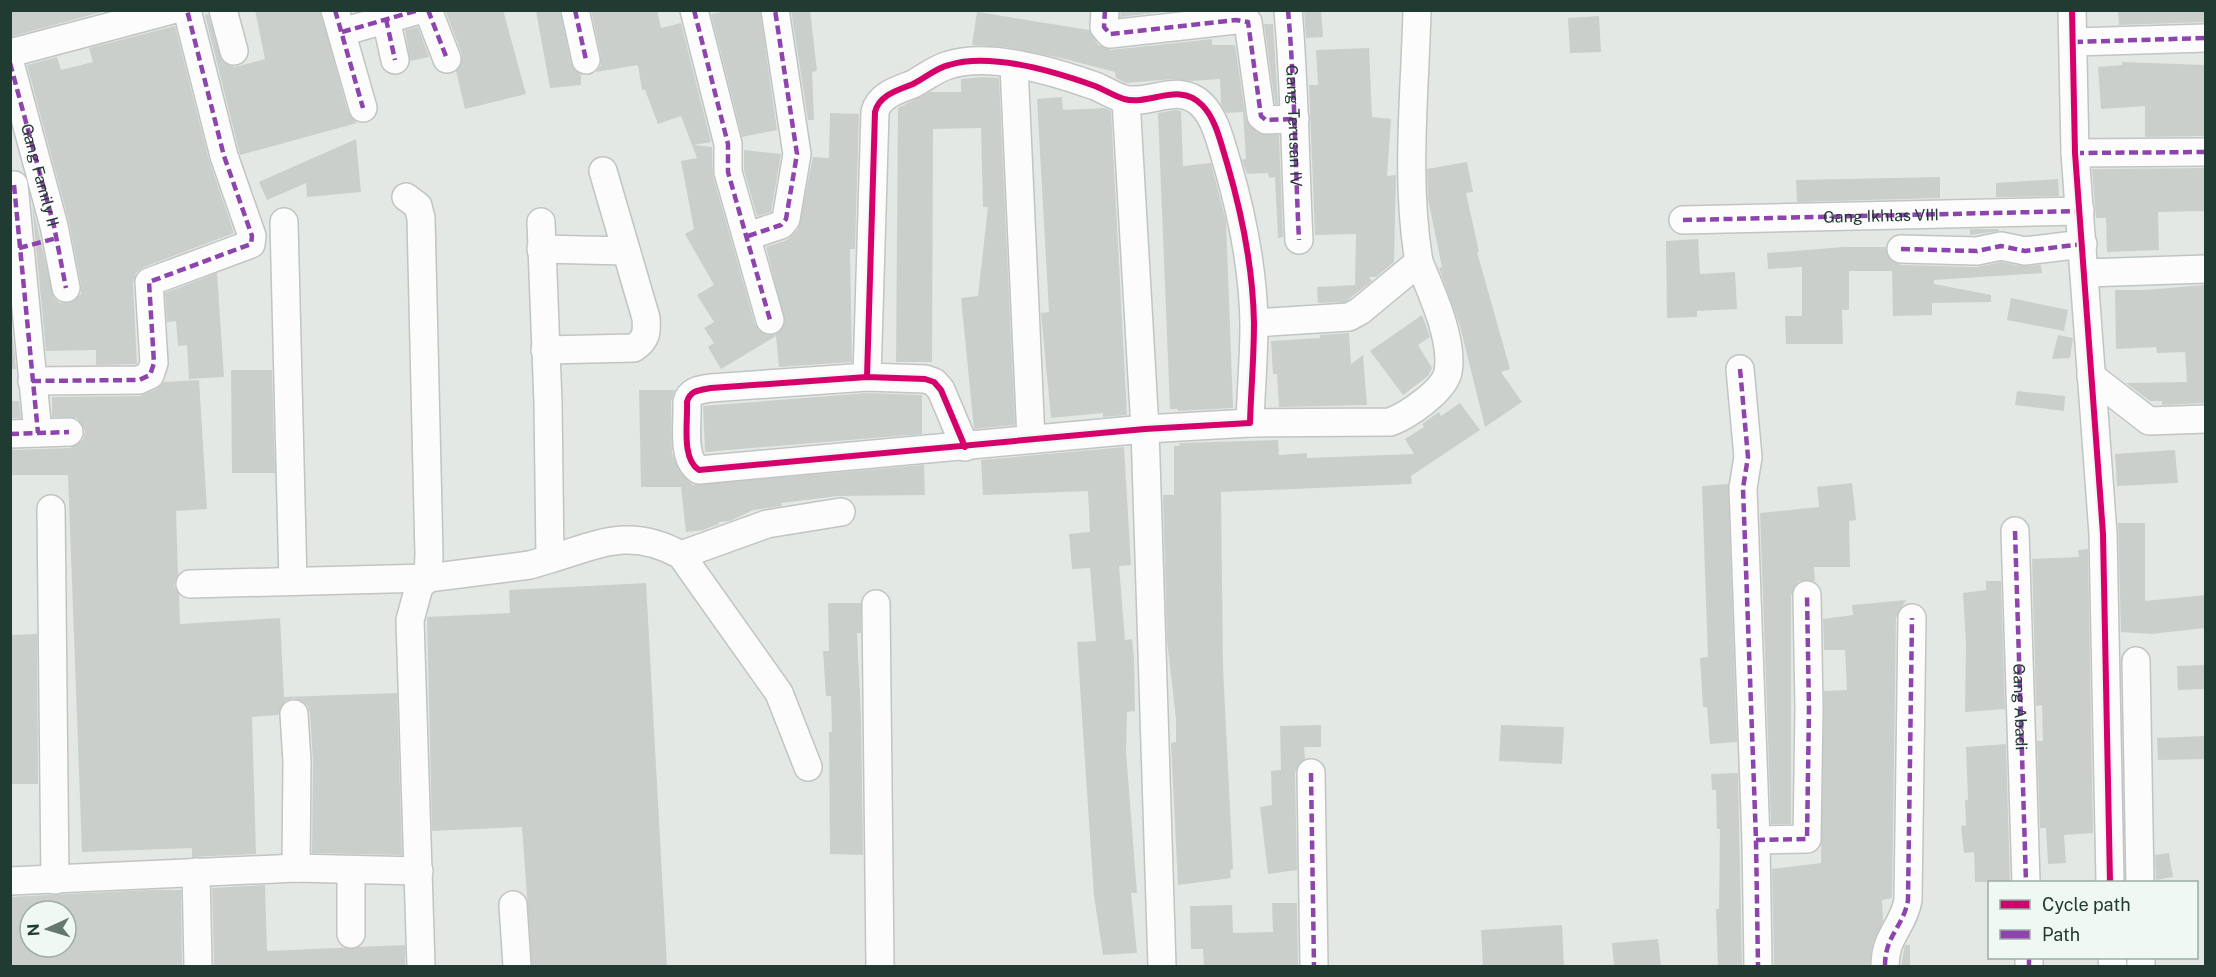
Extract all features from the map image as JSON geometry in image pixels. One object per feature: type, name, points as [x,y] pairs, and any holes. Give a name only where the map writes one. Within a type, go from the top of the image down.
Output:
[{"type":"street","points":[[10,53],[172,10]]},
{"type":"street","points":[[32,381],[139,380],[150,375],[154,363],[149,282],[251,244],[252,237],[224,156],[187,10]]},
{"type":"street","points":[[223,10],[234,51]]},
{"type":"street","points":[[363,108],[338,21],[386,19],[419,10]]},
{"type":"street","points":[[428,10],[447,59]]},
{"type":"street","points":[[575,10],[586,60]]},
{"type":"street","points":[[694,10],[728,144],[728,172],[770,320]]},
{"type":"street","points":[[748,236],[781,225],[786,219],[797,154],[776,10]]},
{"type":"street","points":[[1105,10],[1104,27],[1110,34],[1236,21],[1248,22],[1261,116],[1266,120],[1295,119]]},
{"type":"street","name":"Gang Terusan IV","points":[[1288,10],[1295,84],[1299,240]]},
{"type":"street","points":[[965,447],[940,390],[934,382],[925,379],[867,377],[694,391],[687,402],[688,456],[692,466],[699,470],[723,470],[965,447],[1031,438],[1145,429],[1250,423],[1390,422],[1405,416],[1442,386],[1448,373],[1448,352],[1437,305],[1419,262],[1412,218],[1418,10]]},
{"type":"street","points":[[2072,10],[2075,153],[2103,534],[2110,881]]},
{"type":"street","points":[[386,19],[395,60]]},
{"type":"street","points":[[2074,42],[2205,38]]},
{"type":"street","points":[[867,377],[877,105],[886,96],[947,65],[967,61],[993,61],[1076,80],[1126,100],[1177,94],[1192,96],[1203,105],[1212,121],[1237,197],[1248,258],[1254,323],[1250,423]]},
{"type":"street","name":"Gang Family II","points":[[10,63],[57,238],[66,288]]},
{"type":"street","points":[[1014,66],[1031,438]]},
{"type":"street","points":[[1126,100],[1145,429],[1162,966]]},
{"type":"street","points":[[2075,153],[2205,152]]},
{"type":"street","points":[[545,350],[634,348],[644,341],[647,332],[646,318],[603,171]]},
{"type":"street","points":[[14,185],[38,433]]},
{"type":"street","points":[[406,196],[418,206],[421,218],[428,578],[419,587],[410,620],[421,966]]},
{"type":"street","name":"Gang Ikhlas VIII","points":[[1683,220],[2080,211]]},
{"type":"street","points":[[284,222],[293,581]]},
{"type":"street","points":[[541,222],[550,559]]},
{"type":"street","points":[[19,248],[57,238]]},
{"type":"street","points":[[1901,249],[1977,251],[2001,246],[2025,251],[2083,244]]},
{"type":"street","points":[[541,249],[626,251]]},
{"type":"street","points":[[1254,323],[1349,317],[1360,311],[1419,262]]},
{"type":"street","points":[[2085,273],[2205,269]]},
{"type":"street","points":[[1740,369],[1748,457],[1743,488],[1756,840],[1758,966]]},
{"type":"street","points":[[2091,376],[2149,421],[2205,419]]},
{"type":"street","points":[[10,434],[69,432]]},
{"type":"street","points":[[51,509],[55,880]]},
{"type":"street","points":[[681,555],[767,524],[840,512]]},
{"type":"street","name":"Gang Abadi","points":[[2015,531],[2026,881]]},
{"type":"street","points":[[190,584],[428,578],[530,565],[618,539],[663,545],[681,555],[779,693],[808,767]]},
{"type":"street","points":[[1756,840],[1807,839],[1808,595]]},
{"type":"street","points":[[876,604],[880,966]]},
{"type":"street","points":[[1885,966],[1888,940],[1904,917],[1908,900],[1912,618]]},
{"type":"street","points":[[2136,661],[2140,881]]},
{"type":"street","points":[[294,714],[297,761],[296,868]]},
{"type":"street","points":[[1311,773],[1314,966]]},
{"type":"street","points":[[10,881],[296,868],[419,871]]},
{"type":"street","points":[[351,870],[351,934]]},
{"type":"street","points":[[196,872],[198,966]]},
{"type":"street","points":[[513,904],[517,966]]},
{"type":"building","points":[[10,10],[109,10],[10,37]]},
{"type":"building","points":[[255,10],[320,10],[348,112],[357,123],[240,155],[205,15],[208,14],[223,62],[235,67],[265,59]]},
{"type":"building","points":[[445,10],[503,10],[526,94],[465,109],[456,71],[462,62],[462,54]]},
{"type":"building","points":[[591,10],[657,10],[661,28],[681,23],[711,142],[694,145],[712,147],[713,176],[755,324],[766,335],[775,335],[785,323],[766,247],[787,240],[798,229],[813,157],[829,158],[830,113],[859,114],[855,249],[850,249],[852,362],[779,367],[776,336],[721,369],[708,347],[714,343],[704,328],[714,322],[697,295],[714,285],[685,234],[694,229],[681,161],[697,158],[681,116],[658,124],[645,90],[642,90],[638,65],[596,72],[601,65],[601,57]]},
{"type":"building","points":[[734,10],[760,10],[777,130],[742,137],[711,14]]},
{"type":"building","points":[[791,10],[810,10],[817,71],[812,72],[814,120],[808,120]]},
{"type":"building","points":[[1121,10],[1179,10],[1120,17]]},
{"type":"building","points":[[1304,10],[1321,10],[1323,37],[1306,38]]},
{"type":"building","points":[[2118,10],[2205,10],[2205,22],[2119,25]]},
{"type":"building","points":[[536,11],[560,11],[571,63],[581,75],[581,85],[550,88]]},
{"type":"building","points":[[977,12],[1089,30],[1098,45],[1111,50],[1212,39],[1212,45],[1235,45],[1246,119],[1257,133],[1279,135],[1283,237],[1278,238],[1275,177],[1269,178],[1268,173],[1247,174],[1242,160],[1246,159],[1243,112],[1226,113],[1221,104],[1220,79],[1192,81],[1172,79],[1126,83],[1116,78],[1115,72],[1061,58],[1005,47],[972,45]]},
{"type":"building","points":[[1599,16],[1601,52],[1570,53],[1568,18]]},
{"type":"building","points":[[1264,24],[1273,24],[1278,104],[1275,104]]},
{"type":"building","points":[[175,26],[209,160],[234,233],[144,267],[136,273],[133,283],[137,364],[96,365],[96,350],[46,351],[32,204],[54,298],[60,303],[70,303],[81,294],[81,285],[69,222],[27,65],[57,57],[61,70],[93,62],[89,48]]},
{"type":"building","points":[[418,27],[429,57],[410,61],[405,30]]},
{"type":"building","points":[[1369,48],[1372,117],[1391,119],[1387,176],[1396,175],[1394,262],[1376,277],[1369,277],[1372,281],[1345,302],[1318,303],[1317,287],[1355,285],[1356,234],[1315,235],[1309,85],[1318,85],[1316,50]]},
{"type":"building","points":[[2122,62],[2205,65],[2205,136],[2145,137],[2145,106],[2101,109],[2098,67],[2122,65]]},
{"type":"building","points":[[999,78],[1015,425],[974,429],[961,298],[978,296],[988,207],[983,207],[981,128],[933,129],[932,362],[896,362],[898,108],[930,92],[961,92],[961,79]]},
{"type":"building","points":[[1062,97],[1063,110],[1105,108],[1111,111],[1127,415],[1103,417],[1103,413],[1051,418],[1041,313],[1049,312],[1037,99]]},
{"type":"building","points":[[1181,111],[1183,166],[1211,163],[1226,221],[1233,408],[1178,411],[1178,409],[1170,409],[1158,113]]},
{"type":"building","points":[[356,139],[361,192],[307,197],[306,183],[267,200],[259,182]]},
{"type":"building","points":[[744,150],[781,154],[771,212],[757,216],[744,170]]},
{"type":"building","points":[[1467,162],[1473,192],[1466,193],[1479,252],[1477,252],[1510,369],[1501,372],[1522,402],[1485,427],[1460,326],[1439,268],[1442,267],[1428,199],[1427,169]]},
{"type":"building","points":[[2205,168],[2205,211],[2158,212],[2159,250],[2107,252],[2106,218],[2096,218],[2092,169]]},
{"type":"building","points":[[1940,177],[1940,198],[1797,202],[1796,180]]},
{"type":"building","points":[[2058,179],[2059,196],[1996,197],[1996,183]]},
{"type":"building","points":[[1970,229],[1999,229],[1999,231],[1970,235]]},
{"type":"building","points":[[1698,239],[1700,274],[1735,272],[1737,309],[1697,311],[1697,317],[1667,318],[1666,241]]},
{"type":"building","points":[[1844,247],[1886,247],[1888,257],[1901,265],[1977,267],[2001,262],[2022,266],[2041,265],[2042,273],[1934,280],[1934,284],[1991,295],[1991,302],[1932,303],[1932,315],[1893,316],[1892,271],[1849,271],[1849,310],[1842,310],[1843,344],[1786,344],[1785,316],[1802,316],[1802,267],[1768,269],[1767,253]]},
{"type":"building","points":[[217,273],[224,377],[189,379],[187,345],[178,346],[176,321],[167,322],[165,293]]},
{"type":"building","points":[[2205,285],[2205,403],[2162,405],[2162,401],[2150,401],[2126,383],[2187,382],[2185,352],[2157,353],[2156,347],[2116,349],[2115,290]]},
{"type":"building","points":[[2011,298],[2068,310],[2064,331],[2007,320]]},
{"type":"building","points":[[10,312],[16,369],[10,369]]},
{"type":"building","points":[[1422,315],[1430,337],[1418,345],[1432,368],[1428,376],[1403,395],[1370,351]]},
{"type":"building","points":[[1349,333],[1351,364],[1363,355],[1367,405],[1279,407],[1277,374],[1273,374],[1271,341],[1320,338],[1320,335]]},
{"type":"building","points":[[2058,335],[2073,338],[2070,358],[2052,359]]},
{"type":"building","points":[[231,370],[272,370],[275,473],[232,473]]},
{"type":"building","points":[[199,380],[207,509],[176,511],[178,574],[174,585],[179,594],[180,624],[280,618],[284,697],[397,693],[402,855],[312,853],[313,761],[310,713],[307,705],[294,698],[285,701],[278,715],[252,717],[256,854],[192,857],[192,848],[82,852],[68,475],[10,475],[10,450],[70,448],[83,440],[85,431],[77,418],[52,417],[52,397],[140,396],[157,389],[164,382]]},
{"type":"building","points":[[639,390],[675,390],[671,402],[672,453],[680,472],[693,485],[924,465],[925,495],[838,496],[781,503],[782,506],[753,510],[703,530],[686,532],[681,487],[641,487]]},
{"type":"building","points":[[2017,391],[2065,396],[2064,411],[2015,405]]},
{"type":"building","points":[[867,393],[922,395],[922,434],[705,452],[703,406]]},
{"type":"building","points":[[10,401],[19,401],[21,418],[10,418]]},
{"type":"building","points":[[1460,403],[1480,430],[1411,476],[1412,484],[1221,492],[1223,667],[1233,869],[1230,870],[1231,878],[1178,885],[1171,743],[1176,742],[1176,719],[1167,640],[1163,495],[1174,495],[1174,446],[1180,446],[1179,443],[1278,440],[1279,455],[1307,453],[1307,458],[1414,454],[1405,439],[1424,427],[1422,424],[1439,412],[1441,416]]},
{"type":"building","points":[[1124,447],[1131,565],[1119,566],[1125,640],[1132,639],[1134,660],[1135,711],[1127,712],[1126,752],[1137,893],[1131,893],[1137,953],[1103,955],[1094,896],[1077,642],[1096,641],[1090,568],[1072,569],[1069,534],[1090,532],[1088,491],[983,495],[981,460]]},
{"type":"building","points":[[2175,450],[2178,483],[2117,486],[2115,454]]},
{"type":"building","points":[[1852,483],[1856,520],[1849,521],[1850,567],[1814,567],[1815,581],[1799,581],[1791,595],[1791,824],[1771,824],[1760,513],[1819,507],[1817,487]]},
{"type":"building","points":[[1728,484],[1737,742],[1710,744],[1707,707],[1703,707],[1700,658],[1708,657],[1702,486]]},
{"type":"building","points":[[2118,523],[2145,523],[2145,601],[2205,595],[2205,628],[2151,634],[2121,632]]},
{"type":"building","points":[[2088,549],[2093,833],[2064,835],[2066,863],[2048,864],[2046,828],[2040,828],[2037,741],[2043,741],[2042,705],[2036,706],[2032,559],[2079,557],[2078,550]]},
{"type":"building","points":[[1986,581],[2001,581],[2005,709],[1965,712],[1966,644],[1963,593],[1986,590]]},
{"type":"building","points":[[646,583],[667,966],[532,966],[522,827],[432,831],[427,617],[510,613],[509,590]]},
{"type":"building","points":[[1906,600],[1896,618],[1892,898],[1882,900],[1883,921],[1873,943],[1870,966],[1774,966],[1772,869],[1821,863],[1824,691],[1847,690],[1845,650],[1824,650],[1823,619],[1853,615],[1852,605]]},
{"type":"building","points":[[828,603],[861,603],[861,633],[857,633],[863,855],[830,854],[831,696],[826,696],[823,651],[829,651]]},
{"type":"building","points":[[37,634],[38,784],[10,784],[10,635]]},
{"type":"building","points":[[2205,665],[2205,689],[2178,690],[2177,666]]},
{"type":"building","points":[[1321,725],[1321,747],[1304,747],[1305,759],[1298,765],[1295,773],[1297,870],[1268,874],[1260,807],[1272,805],[1271,771],[1281,770],[1280,726]]},
{"type":"building","points":[[1501,725],[1564,727],[1562,764],[1499,761]]},
{"type":"building","points":[[2205,736],[2205,759],[2158,760],[2157,738]]},
{"type":"building","points":[[2006,744],[2010,881],[1975,882],[1974,852],[1964,853],[1961,826],[1966,825],[1965,800],[1968,800],[1966,747]]},
{"type":"building","points":[[1738,773],[1742,966],[1718,966],[1716,909],[1719,909],[1720,829],[1717,829],[1716,790],[1712,790],[1711,774]]},
{"type":"building","points":[[2169,853],[2173,877],[2156,880],[2155,855]]},
{"type":"building","points":[[265,885],[267,951],[405,945],[405,966],[214,966],[212,888]]},
{"type":"building","points":[[181,890],[182,966],[10,966],[10,897]]},
{"type":"building","points":[[1272,903],[1297,903],[1298,966],[1204,966],[1203,949],[1191,949],[1190,906],[1232,905],[1233,933],[1273,932]]},
{"type":"building","points":[[1562,925],[1564,966],[1483,966],[1481,930]]},
{"type":"building","points":[[1658,939],[1661,966],[1614,966],[1612,943]]},
{"type":"building","points":[[1905,945],[1910,945],[1910,966],[1901,966]]},
{"type":"marked path","points":[[32,381],[139,380],[150,375],[154,363],[149,282],[251,244],[252,236],[224,156],[187,10]]},
{"type":"marked path","points":[[335,10],[363,108]]},
{"type":"marked path","points":[[342,32],[419,10]]},
{"type":"marked path","points":[[428,10],[447,59]]},
{"type":"marked path","points":[[575,10],[586,60]]},
{"type":"marked path","points":[[694,10],[728,144],[728,172],[770,320]]},
{"type":"marked path","points":[[748,236],[781,225],[786,219],[797,154],[775,10]]},
{"type":"marked path","points":[[1105,10],[1104,27],[1110,34],[1236,20],[1248,22],[1261,116],[1266,120],[1295,119]]},
{"type":"marked path","points":[[1288,10],[1294,96],[1299,240]]},
{"type":"marked path","points":[[386,19],[395,60]]},
{"type":"marked path","points":[[2074,42],[2206,38]]},
{"type":"marked path","points":[[10,63],[54,226],[66,288]]},
{"type":"marked path","points":[[2075,153],[2206,152]]},
{"type":"marked path","points":[[14,185],[38,433]]},
{"type":"marked path","points":[[1683,220],[2080,211]]},
{"type":"marked path","points":[[19,248],[57,238]]},
{"type":"marked path","points":[[1901,249],[1977,251],[2001,246],[2025,251],[2083,244]]},
{"type":"marked path","points":[[1740,369],[1748,457],[1743,488],[1756,840],[1758,966]]},
{"type":"marked path","points":[[10,434],[69,432]]},
{"type":"marked path","points":[[2015,531],[2026,881]]},
{"type":"marked path","points":[[1756,840],[1807,839],[1809,709],[1807,595]]},
{"type":"marked path","points":[[1885,966],[1888,947],[1906,910],[1908,900],[1912,618]]},
{"type":"marked path","points":[[1311,773],[1314,966]]},
{"type":"marked path","points":[[2029,959],[2029,966]]},
{"type":"cycle path","points":[[2072,10],[2075,153],[2103,534],[2110,881]]},
{"type":"cycle path","points":[[867,377],[875,112],[885,97],[944,66],[984,61],[1023,65],[1062,75],[1124,99],[1144,100],[1174,94],[1193,98],[1207,111],[1218,132],[1246,242],[1254,323],[1250,423],[1145,429],[699,470],[693,465],[688,449],[687,402],[693,393],[711,388],[867,377],[925,379],[934,382],[941,390],[965,447]]}]
